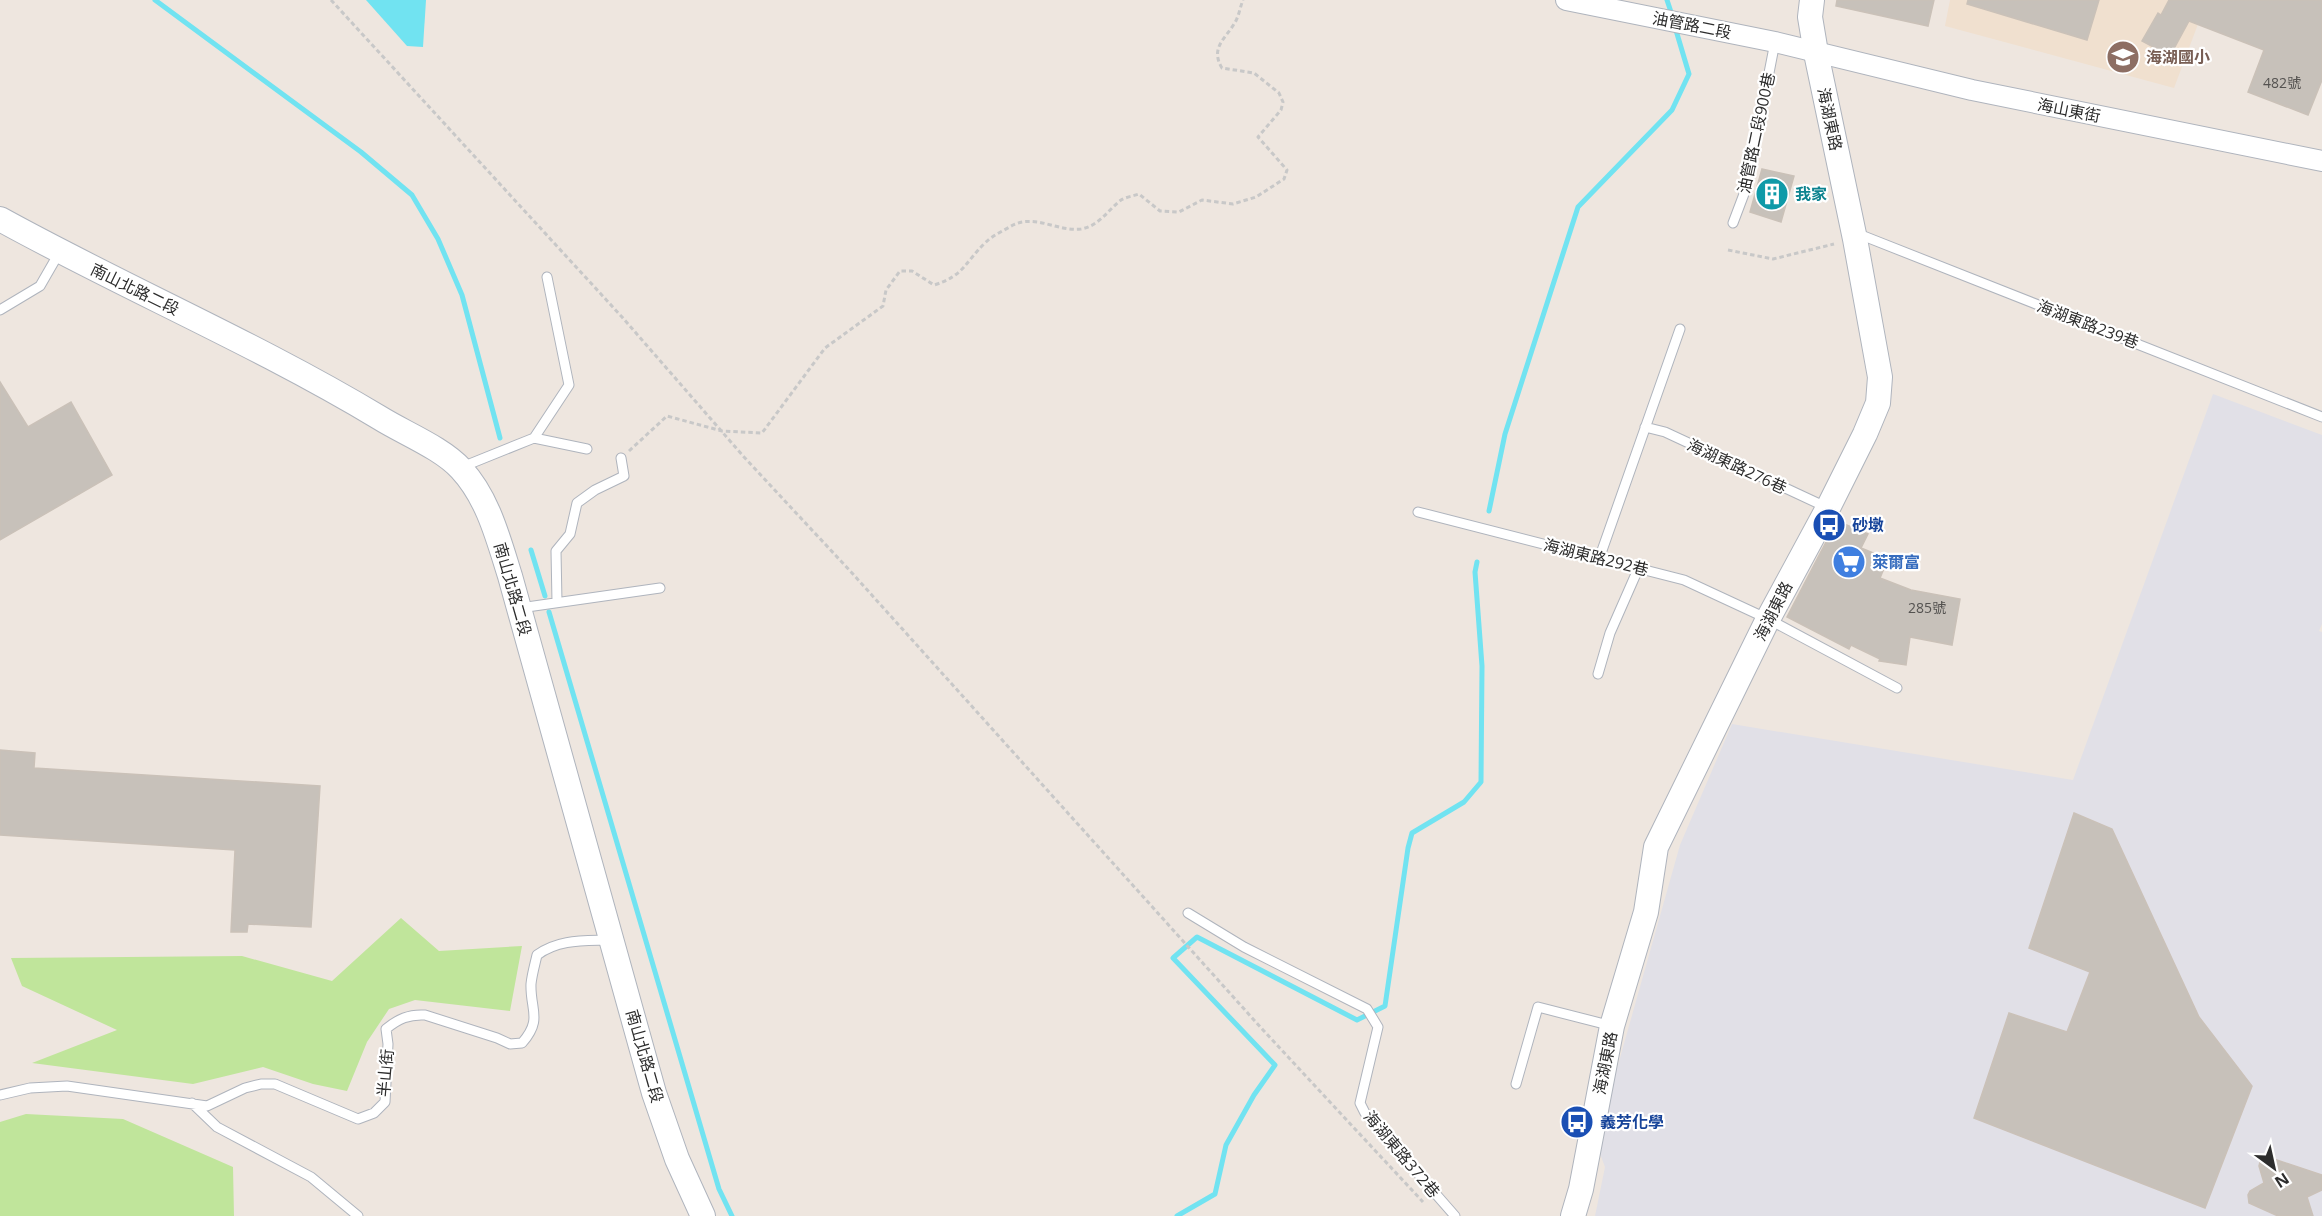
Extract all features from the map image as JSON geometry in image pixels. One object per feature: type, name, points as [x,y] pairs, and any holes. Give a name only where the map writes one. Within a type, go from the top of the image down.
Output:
[{"type":"street","name":"油管路二段","points":[[1566,0],[1775,42],[1816,54]]},
{"type":"street","name":"海湖東路","points":[[1573,1216],[1581,1189],[1612,1026],[1646,912],[1656,847],[1768,619],[1865,434],[1878,403],[1880,377],[1854,236],[1816,54],[1810,17],[1812,0]]},
{"type":"street","name":"海山東街","points":[[1816,54],[1972,90],[2322,161]]},
{"type":"street","name":"南山北路二段","points":[[0,219],[329,387],[436,451],[460,468],[480,495],[495,528],[519,608],[654,1093],[677,1159],[703,1216]]},
{"type":"lane","name":"油管路二段900巷","points":[[1733,223],[1747,186],[1775,42]]},
{"type":"lane","name":"海湖東路239巷","points":[[1854,236],[2322,417]]},
{"type":"lane","points":[[0,310],[40,286],[59,251]]},
{"type":"lane","points":[[534,438],[568,385],[547,277]]},
{"type":"lane","points":[[1599,559],[1680,329]]},
{"type":"lane","name":"海湖東路276巷","points":[[1646,427],[1665,432],[1828,508]]},
{"type":"lane","points":[[460,468],[534,438],[587,449]]},
{"type":"lane","points":[[556,602],[556,551],[570,534],[577,503],[595,490],[624,476],[621,458]]},
{"type":"lane","name":"海湖東路292巷","points":[[1418,512],[1684,580],[1768,619],[1897,688]]},
{"type":"lane","points":[[1598,674],[1610,633],[1639,567]]},
{"type":"lane","points":[[519,608],[660,588]]},
{"type":"lane","name":"海湖東路372巷","points":[[1188,913],[1244,947],[1367,1009],[1378,1027],[1360,1103],[1365,1113],[1455,1216]]},
{"type":"lane","name":"半山街","points":[[0,1095],[30,1088],[67,1086],[207,1106],[245,1088],[261,1084],[275,1084],[358,1119],[374,1113],[385,1102],[388,1044],[386,1029],[397,1020],[412,1014],[425,1015],[510,1044],[522,1042],[530,1034],[534,1022],[531,983],[537,955],[548,948],[566,942],[612,940]]},
{"type":"lane","points":[[1516,1084],[1538,1007],[1612,1026]]},
{"type":"lane","points":[[192,1103],[217,1127],[311,1178],[358,1216]]},
{"type":"path","points":[[331,0],[622,317],[722,431],[1192,951],[1428,1208]]},
{"type":"path","points":[[621,458],[667,416],[722,431],[762,433],[825,348],[883,306],[886,290],[900,271],[912,271],[934,285],[948,281],[963,270],[986,241],[1016,224],[1039,221],[1061,228],[1082,229],[1104,219],[1123,199],[1138,195],[1160,211],[1179,212],[1202,200],[1233,204],[1256,198],[1284,179],[1287,170],[1258,137],[1281,110],[1282,102],[1279,93],[1254,74],[1222,68],[1217,59],[1218,50],[1225,35],[1235,23],[1243,0]]},
{"type":"path","points":[[1728,250],[1773,259],[1854,236]]},
{"type":"shaded area","name":"海湖國小","points":[[1950,0],[2207,0],[2174,88],[1945,26]]},
{"type":"shaded area","points":[[2213,394],[2322,435],[2322,624],[2319,631],[2322,632],[2322,1216],[1595,1216],[1605,1167],[1596,1143],[1680,845],[1732,724],[2073,780]]},
{"type":"green space","points":[[401,918],[439,951],[522,946],[510,1011],[415,1000],[389,1009],[367,1042],[347,1091],[313,1084],[263,1067],[193,1084],[32,1063],[117,1030],[22,986],[11,958],[242,956],[332,981]]},
{"type":"green space","points":[[26,1114],[123,1119],[233,1167],[234,1216],[0,1216],[0,1122]]},
{"type":"water","points":[[366,0],[426,0],[423,47],[407,46]]},
{"type":"building","points":[[1837,0],[1934,0],[1928,26],[1836,6]]},
{"type":"building","points":[[1968,0],[2099,0],[2087,40],[1967,4]]},
{"type":"building","points":[[2169,0],[2322,0],[2322,80],[2308,115],[2248,92],[2264,50],[2189,21],[2170,56],[2142,41],[2158,13],[2161,15]]},
{"type":"building","name":"我家","points":[[1762,169],[1794,176],[1781,222],[1750,212]]},
{"type":"building","points":[[0,382],[28,427],[71,402],[112,475],[0,540]]},
{"type":"building","points":[[1837,521],[1868,534],[1861,548],[1888,559],[1880,578],[1911,590],[1960,599],[1952,645],[1910,637],[1906,665],[1879,661],[1880,659],[1851,645],[1849,649],[1787,617]]},
{"type":"building","points":[[0,750],[35,753],[34,768],[320,786],[311,927],[248,924],[247,932],[231,932],[235,850],[0,835]]},
{"type":"building","points":[[2074,813],[2112,829],[2199,1017],[2252,1086],[2205,1208],[1974,1118],[2009,1013],[2067,1032],[2090,972],[2029,948]]},
{"type":"building","points":[[2265,1156],[2322,1175],[2322,1190],[2307,1197],[2313,1216],[2278,1216],[2249,1203],[2250,1191],[2264,1183],[2259,1166],[2261,1158]]},
{"type":"waterway","points":[[155,0],[361,152],[412,195],[438,239],[462,295],[500,438]]},
{"type":"waterway","points":[[1667,0],[1673,18]]},
{"type":"waterway","points":[[1489,511],[1505,434],[1578,207],[1672,110],[1689,74],[1675,27]]},
{"type":"waterway","points":[[531,550],[545,596]]},
{"type":"waterway","points":[[1177,1216],[1215,1194],[1226,1145],[1254,1095],[1275,1065],[1173,958],[1197,937],[1357,1020],[1385,1006],[1412,833],[1464,802],[1481,782],[1482,666],[1475,572],[1477,562]]},
{"type":"waterway","points":[[549,612],[719,1189],[732,1216]]},
{"type":"place","name":"海湖國小","points":[[2123,57]]},
{"type":"place","name":"我家","points":[[1772,194]]},
{"type":"place","name":"砂墩","points":[[1829,525]]},
{"type":"place","name":"萊爾富","points":[[1849,562]]},
{"type":"place","name":"義芳化學","points":[[1577,1122]]}]
